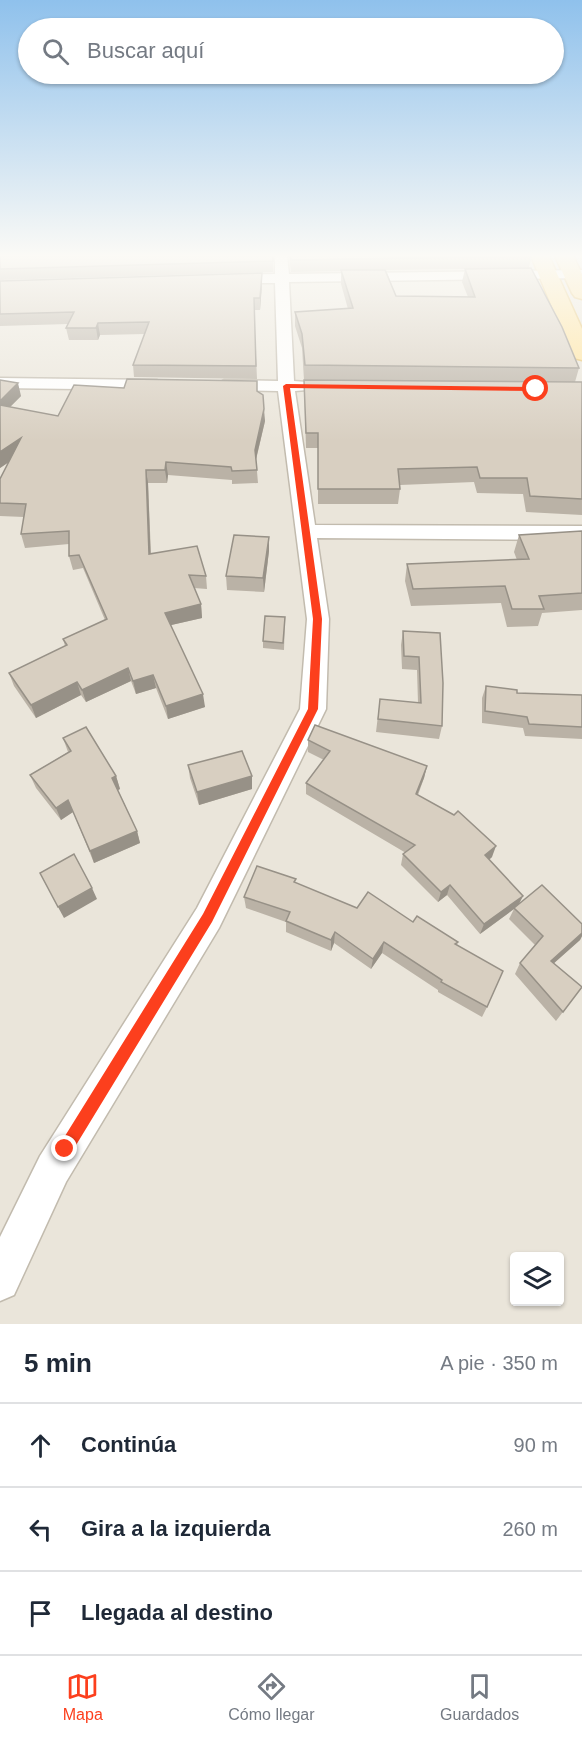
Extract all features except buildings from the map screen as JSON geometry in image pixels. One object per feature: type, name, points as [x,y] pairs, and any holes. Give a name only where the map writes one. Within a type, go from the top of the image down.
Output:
[{"type":"main road","points":[[567,318],[582,352]]},
{"type":"street","points":[[0,1281],[53,1169],[207,918],[313,709],[318,619],[286,386],[284,318]]},
{"type":"street","points":[[0,383],[179,385]]},
{"type":"street","points":[[203,385],[322,386]]},
{"type":"street","points":[[306,531],[582,533]]},
{"type":"shaded area","points":[[0,318],[582,318],[582,1324],[0,1324]]},
{"type":"route","points":[[65,1149],[207,918],[313,709],[318,619],[286,386],[536,389]]}]
